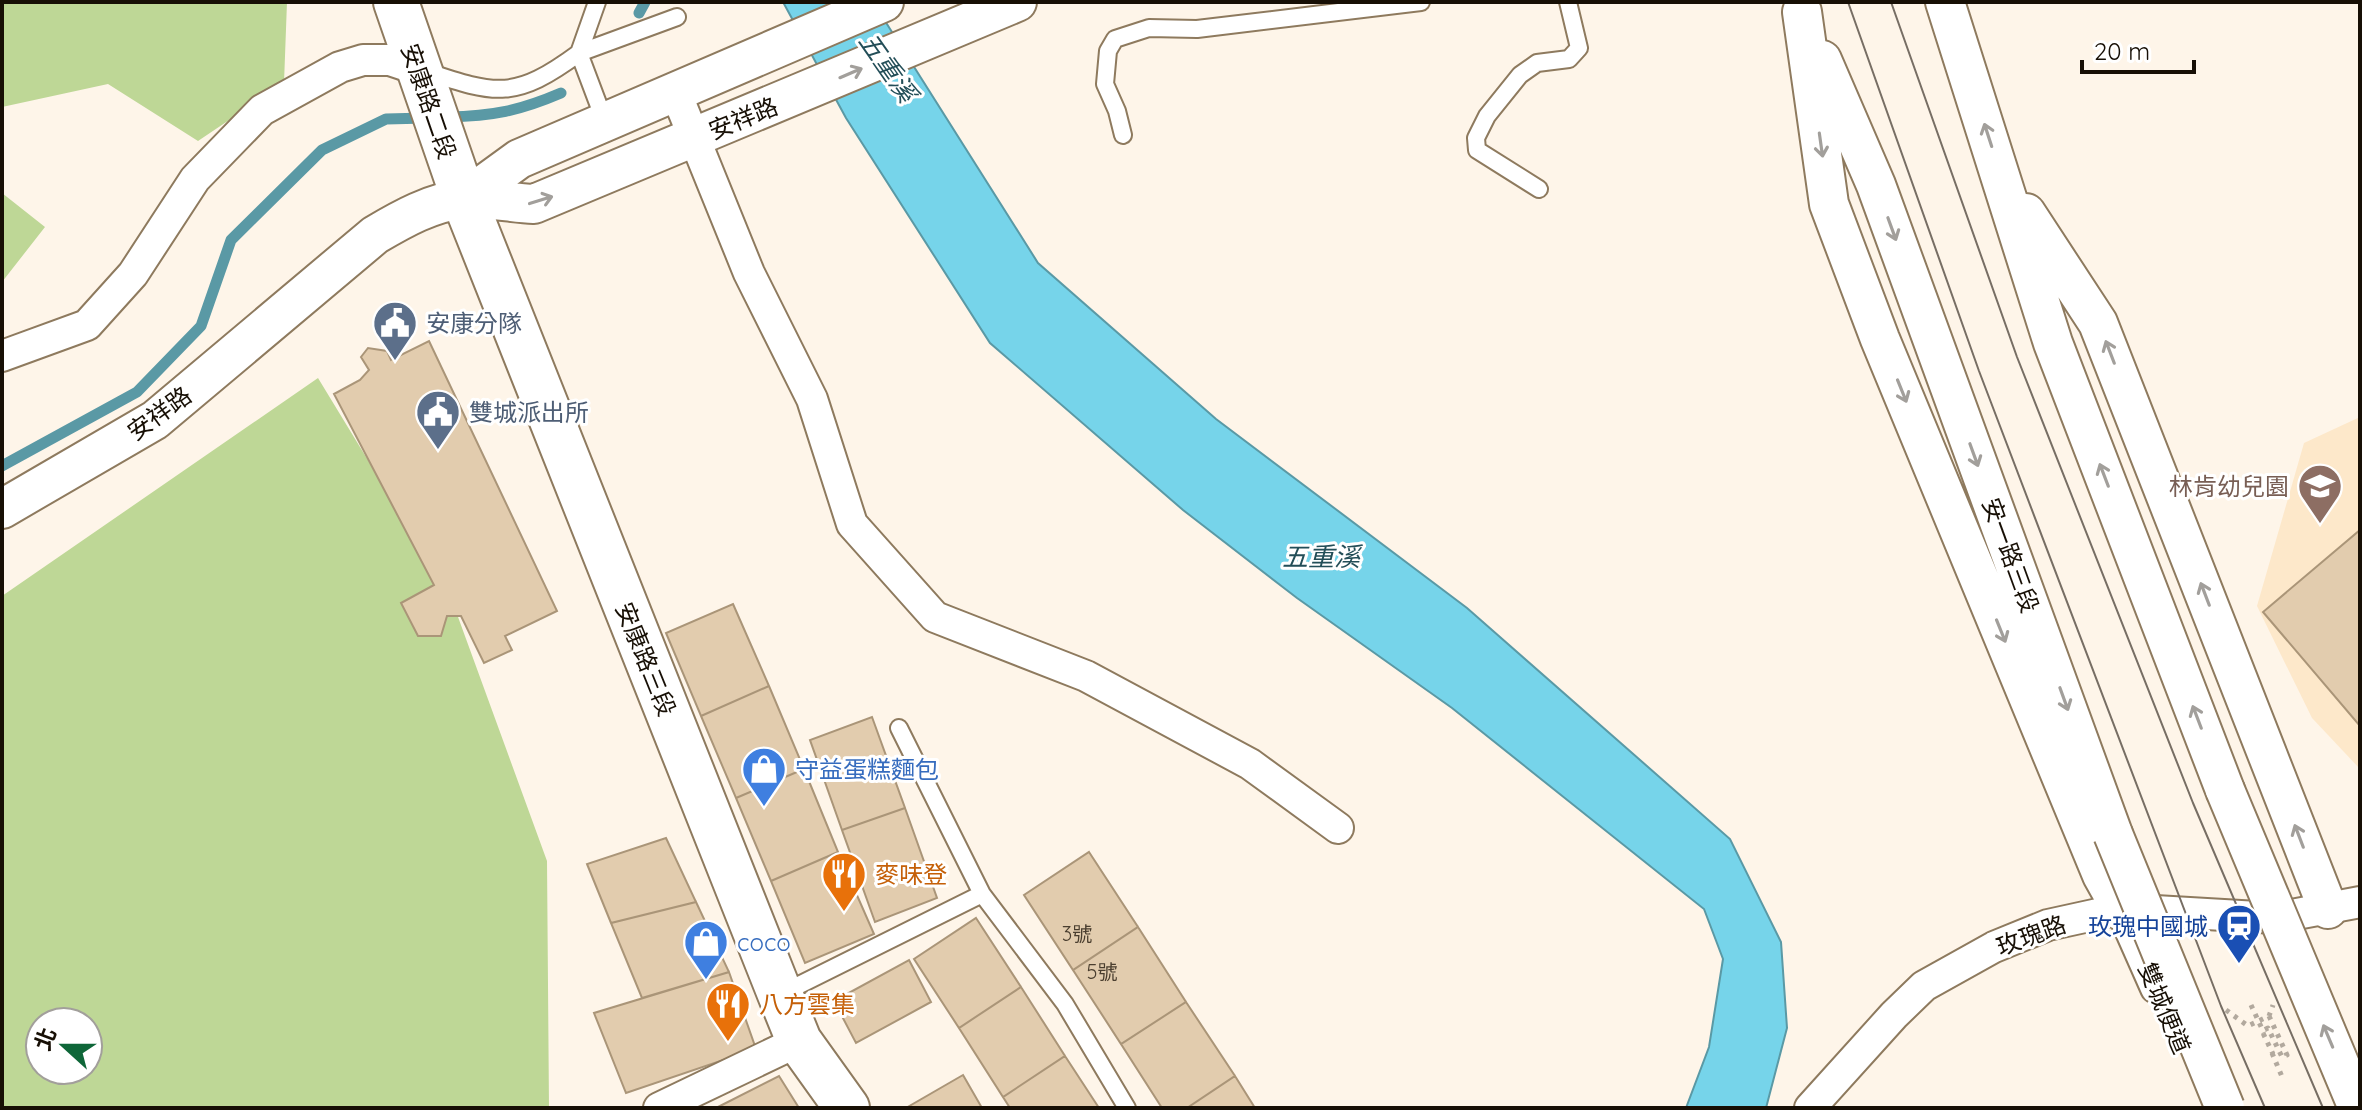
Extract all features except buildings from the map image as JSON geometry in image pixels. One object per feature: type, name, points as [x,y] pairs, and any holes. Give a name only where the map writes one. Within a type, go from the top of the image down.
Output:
[{"type":"main road","name":"安康路二段","points":[[396,2],[464,199]]},
{"type":"main road","name":"安康路三段","points":[[464,199],[799,1041],[847,1108]]},
{"type":"street","name":"安祥路","points":[[464,199],[519,159],[884,2]]},
{"type":"street","name":"安祥路","points":[[2,509],[155,420],[375,235],[420,210],[464,199],[534,204],[1017,2]]},
{"type":"street","points":[[1945,2],[2053,343],[2225,790],[2358,1108]]},
{"type":"street","points":[[1800,7],[1829,204],[1880,339],[2102,875],[2121,909]]},
{"type":"street","name":"安一路三段","points":[[1800,7],[1876,185],[2113,834],[2225,1108]]},
{"type":"street","points":[[2,356],[87,325],[133,274],[195,179],[262,110],[340,67],[363,60],[390,60],[430,103]]},
{"type":"street","points":[[676,93],[749,273],[812,399],[852,524],[935,617],[1086,676],[1250,764],[1338,828]]},
{"type":"street","points":[[2001,175],[2098,323],[2344,905]]},
{"type":"street","name":"玫瑰路","points":[[1810,1108],[1924,986],[1994,947],[2048,925],[2121,909],[2275,918],[2344,905]]},
{"type":"street","name":"雙城便道","points":[[2121,909],[2207,1108]]},
{"type":"street","points":[[659,1108],[799,1041]]},
{"type":"lane","points":[[597,2],[579,53],[606,124]]},
{"type":"lane","points":[[1123,135],[1105,84],[1108,51],[1115,39],[1149,28],[1197,29],[1421,2]]},
{"type":"lane","points":[[1539,189],[1477,150],[1476,138],[1487,116],[1520,75],[1537,63],[1569,59],[1579,48],[1568,2]]},
{"type":"lane","points":[[430,103],[470,86],[497,91],[526,85],[556,70],[579,53],[677,17]]},
{"type":"lane","points":[[899,728],[982,894],[1065,1004],[1127,1108]]},
{"type":"lane","points":[[780,994],[982,894]]},
{"type":"path","points":[[2251,1005],[2283,1079]]},
{"type":"path","points":[[2269,1016],[2287,1055],[2282,1057],[2268,1028],[2262,1031],[2273,1054]]},
{"type":"shaded area","name":"林肯幼兒園","points":[[2360,417],[2360,769],[2312,718],[2257,606],[2304,443]]},
{"type":"green space","points":[[2,2],[287,2],[284,83],[198,141],[108,84],[2,107]]},
{"type":"green space","points":[[2,193],[45,227],[2,282]]},
{"type":"green space","points":[[318,378],[450,595],[547,861],[549,1108],[2,1108],[2,596]]},
{"type":"water","name":"五重溪","points":[[783,2],[873,2],[1038,263],[1216,419],[1467,608],[1730,839],[1781,942],[1787,1028],[1766,1108],[1686,1108],[1709,1047],[1723,959],[1704,909],[1452,708],[1297,598],[1183,510],[990,343],[846,118]]},
{"type":"waterway","points":[[639,13],[645,2]]},
{"type":"waterway","points":[[447,117],[506,111],[561,93]]},
{"type":"waterway","points":[[2,466],[137,392],[201,326],[231,240],[322,150],[386,119],[426,118]]},
{"type":"tram line","points":[[1848,2],[1979,371],[2221,1006],[2265,1108]]},
{"type":"tram line","points":[[1891,2],[2017,357],[2193,803],[2323,1108]]},
{"type":"place","name":"安康分隊","points":[[395,362]]},
{"type":"place","name":"雙城派出所","points":[[438,451]]},
{"type":"place","name":"林肯幼兒園","points":[[2320,525]]},
{"type":"place","name":"守益蛋糕麵包","points":[[764,808]]},
{"type":"place","name":"麥味登","points":[[844,913]]},
{"type":"place","name":"玫瑰中國城","points":[[2239,965]]},
{"type":"place","name":"coco","points":[[706,981]]},
{"type":"place","name":"八方雲集","points":[[728,1043]]}]
